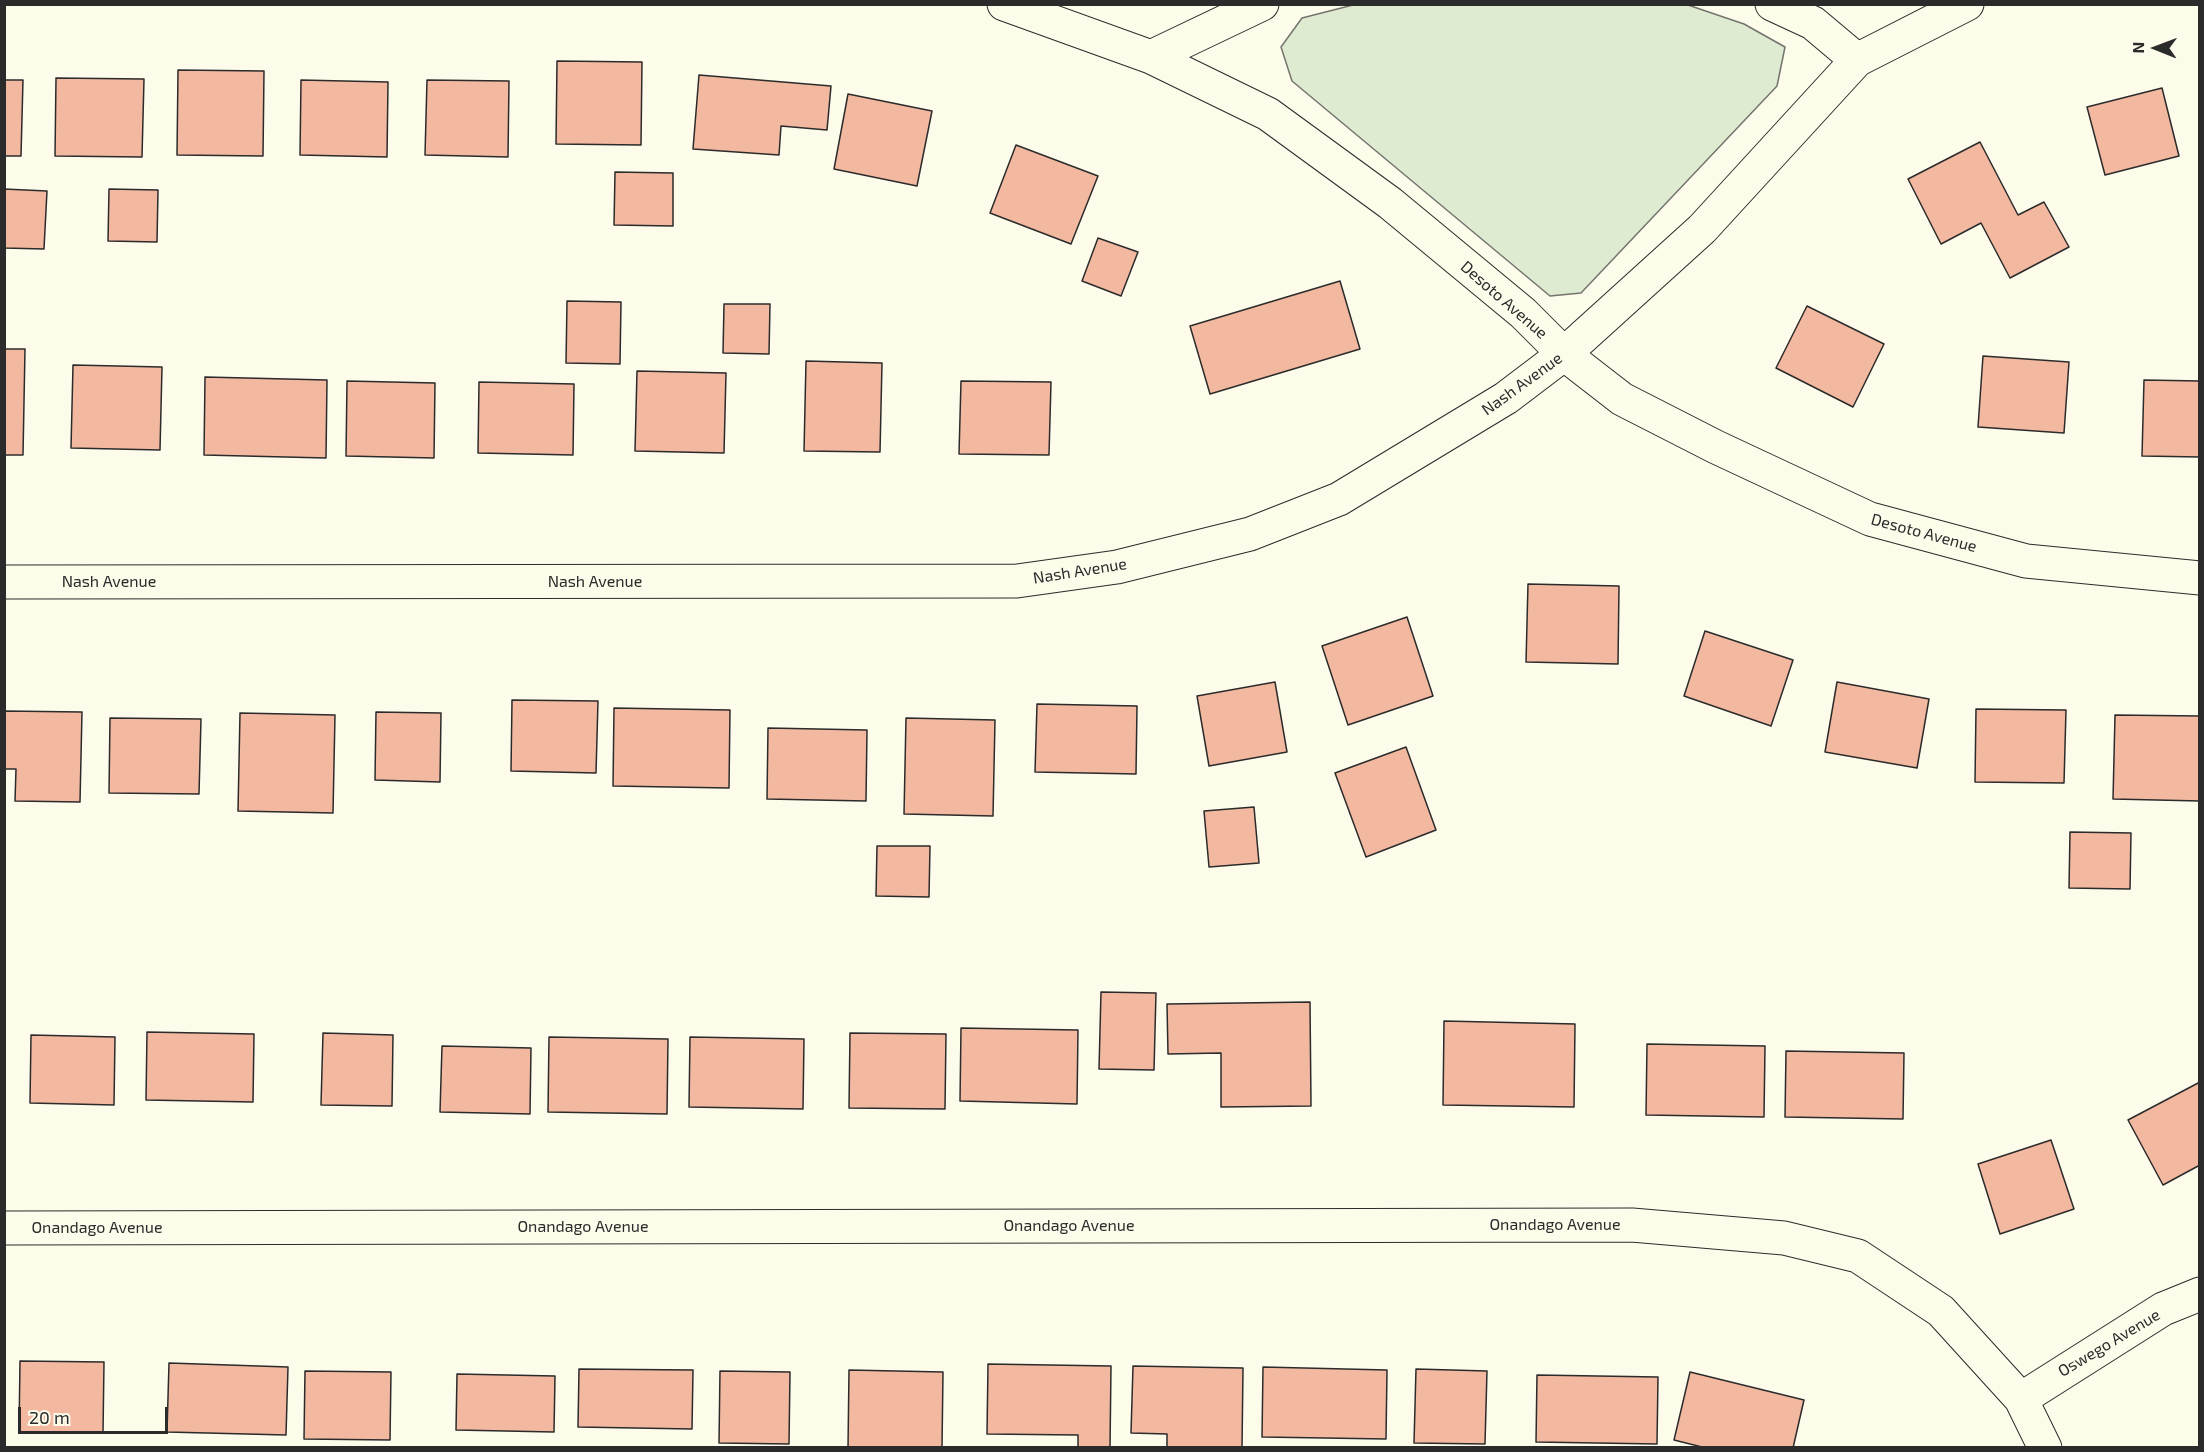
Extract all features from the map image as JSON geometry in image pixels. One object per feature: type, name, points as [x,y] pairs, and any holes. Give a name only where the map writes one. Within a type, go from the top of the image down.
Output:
[{"type":"street","name":"Desoto Avenue","points":[[1004,4],[1151,57],[1268,114],[1389,203],[1523,313],[1564,354],[1622,399],[1716,447],[1870,519],[2026,561],[2199,578]]},
{"type":"street","points":[[1151,57],[1262,4]]},
{"type":"street","points":[[1772,4],[1814,23],[1857,60]]},
{"type":"street","name":"Nash Avenue","points":[[4,582],[1006,581],[1117,567],[1250,534],[1339,499],[1506,398],[1564,354],[1702,229],[1857,60],[1967,4]]},
{"type":"street","name":"Onandago Avenue","points":[[4,1228],[1632,1225],[1784,1238],[1858,1256],[1941,1311],[2021,1399],[2045,1448]]},
{"type":"street","name":"Oswego Avenue","points":[[2021,1399],[2163,1310],[2199,1294]]},
{"type":"green space","points":[[1685,4],[1744,24],[1785,47],[1777,86],[1581,293],[1550,296],[1292,81],[1281,47],[1302,18],[1353,5]]},
{"type":"building","points":[[557,61],[642,62],[641,145],[556,144]]},
{"type":"building","points":[[178,70],[264,71],[263,156],[177,155]]},
{"type":"building","points":[[699,75],[831,86],[827,130],[781,126],[779,155],[693,149]]},
{"type":"building","points":[[56,78],[144,79],[142,157],[55,156]]},
{"type":"building","points":[[4,80],[23,80],[21,156],[4,156]]},
{"type":"building","points":[[301,80],[388,82],[387,157],[300,155]]},
{"type":"building","points":[[427,80],[509,81],[508,157],[425,155]]},
{"type":"building","points":[[2162,88],[2179,156],[2105,175],[2087,107]]},
{"type":"building","points":[[848,94],[932,111],[917,186],[834,169]]},
{"type":"building","points":[[1980,142],[2018,215],[2044,202],[2069,247],[2010,278],[1981,223],[1941,244],[1908,179]]},
{"type":"building","points":[[1016,145],[1098,176],[1071,244],[990,213]]},
{"type":"building","points":[[615,172],[673,173],[673,226],[614,225]]},
{"type":"building","points":[[4,189],[47,191],[44,249],[4,248]]},
{"type":"building","points":[[109,189],[158,190],[157,242],[108,241]]},
{"type":"building","points":[[1098,238],[1138,252],[1121,296],[1082,281]]},
{"type":"building","points":[[1340,281],[1360,349],[1210,394],[1190,326]]},
{"type":"building","points":[[567,301],[621,302],[620,364],[566,363]]},
{"type":"building","points":[[724,304],[770,304],[769,354],[723,353]]},
{"type":"building","points":[[1807,306],[1884,344],[1853,407],[1776,368]]},
{"type":"building","points":[[4,349],[25,349],[23,455],[4,455]]},
{"type":"building","points":[[1983,356],[2069,362],[2064,433],[1978,427]]},
{"type":"building","points":[[806,361],[882,363],[880,452],[804,451]]},
{"type":"building","points":[[73,365],[162,367],[160,450],[71,448]]},
{"type":"building","points":[[637,371],[726,373],[724,453],[635,451]]},
{"type":"building","points":[[205,377],[327,380],[326,458],[204,455]]},
{"type":"building","points":[[2144,380],[2200,381],[2200,457],[2142,456]]},
{"type":"building","points":[[347,381],[435,383],[434,458],[346,456]]},
{"type":"building","points":[[961,381],[1051,382],[1049,455],[959,454]]},
{"type":"building","points":[[479,382],[574,384],[573,455],[478,453]]},
{"type":"building","points":[[1528,584],[1619,586],[1618,664],[1526,662]]},
{"type":"building","points":[[1407,617],[1433,696],[1348,725],[1322,646]]},
{"type":"building","points":[[1705,631],[1793,660],[1771,726],[1684,696]]},
{"type":"building","points":[[1275,682],[1287,752],[1209,766],[1197,696]]},
{"type":"building","points":[[1837,682],[1929,699],[1917,768],[1825,752]]},
{"type":"building","points":[[512,700],[598,701],[596,773],[511,771]]},
{"type":"building","points":[[1037,704],[1137,706],[1136,774],[1035,772]]},
{"type":"building","points":[[614,708],[730,710],[729,788],[613,786]]},
{"type":"building","points":[[1976,709],[2066,710],[2064,783],[1975,782]]},
{"type":"building","points":[[4,711],[82,712],[80,802],[15,801],[16,769],[4,769]]},
{"type":"building","points":[[376,712],[441,713],[440,782],[375,780]]},
{"type":"building","points":[[240,713],[335,715],[333,813],[238,811]]},
{"type":"building","points":[[2115,715],[2200,716],[2200,801],[2113,799]]},
{"type":"building","points":[[110,718],[201,719],[199,794],[109,793]]},
{"type":"building","points":[[906,718],[995,720],[993,816],[904,814]]},
{"type":"building","points":[[768,728],[867,730],[866,801],[767,799]]},
{"type":"building","points":[[1406,747],[1436,830],[1366,857],[1335,773]]},
{"type":"building","points":[[1254,807],[1259,863],[1209,867],[1204,811]]},
{"type":"building","points":[[2070,832],[2131,833],[2130,889],[2069,888]]},
{"type":"building","points":[[877,846],[930,846],[929,897],[876,896]]},
{"type":"building","points":[[1101,992],[1156,993],[1154,1070],[1099,1069]]},
{"type":"building","points":[[1310,1002],[1311,1106],[1221,1107],[1221,1053],[1168,1054],[1167,1004]]},
{"type":"building","points":[[1444,1021],[1575,1024],[1574,1107],[1443,1105]]},
{"type":"building","points":[[961,1028],[1078,1030],[1077,1104],[960,1101]]},
{"type":"building","points":[[147,1032],[254,1034],[253,1102],[146,1100]]},
{"type":"building","points":[[323,1033],[393,1035],[392,1106],[321,1105]]},
{"type":"building","points":[[850,1033],[946,1034],[945,1109],[849,1108]]},
{"type":"building","points":[[31,1035],[115,1037],[114,1105],[30,1103]]},
{"type":"building","points":[[549,1037],[668,1039],[667,1114],[548,1112]]},
{"type":"building","points":[[690,1037],[804,1039],[803,1109],[689,1107]]},
{"type":"building","points":[[1647,1044],[1765,1046],[1764,1117],[1646,1115]]},
{"type":"building","points":[[442,1046],[531,1048],[530,1114],[440,1112]]},
{"type":"building","points":[[1786,1051],[1904,1053],[1903,1119],[1785,1117]]},
{"type":"building","points":[[2200,1082],[2200,1165],[2163,1185],[2128,1120]]},
{"type":"building","points":[[2051,1140],[2074,1209],[2000,1234],[1978,1164]]},
{"type":"building","points":[[20,1361],[104,1362],[103,1433],[19,1432]]},
{"type":"building","points":[[169,1363],[288,1367],[286,1435],[167,1432]]},
{"type":"building","points":[[988,1364],[1111,1366],[1110,1448],[1078,1448],[1078,1435],[987,1434]]},
{"type":"building","points":[[1133,1366],[1243,1368],[1242,1448],[1167,1448],[1167,1434],[1131,1433]]},
{"type":"building","points":[[1263,1367],[1387,1370],[1386,1439],[1262,1437]]},
{"type":"building","points":[[579,1369],[693,1370],[692,1429],[578,1427]]},
{"type":"building","points":[[1416,1369],[1487,1371],[1485,1444],[1414,1443]]},
{"type":"building","points":[[849,1370],[943,1372],[942,1448],[848,1448]]},
{"type":"building","points":[[305,1371],[391,1372],[390,1440],[304,1439]]},
{"type":"building","points":[[720,1371],[790,1372],[789,1444],[719,1443]]},
{"type":"building","points":[[1690,1372],[1804,1400],[1793,1448],[1706,1448],[1674,1440]]},
{"type":"building","points":[[457,1374],[555,1376],[554,1432],[456,1430]]},
{"type":"building","points":[[1537,1375],[1658,1377],[1657,1444],[1536,1442]]}]
